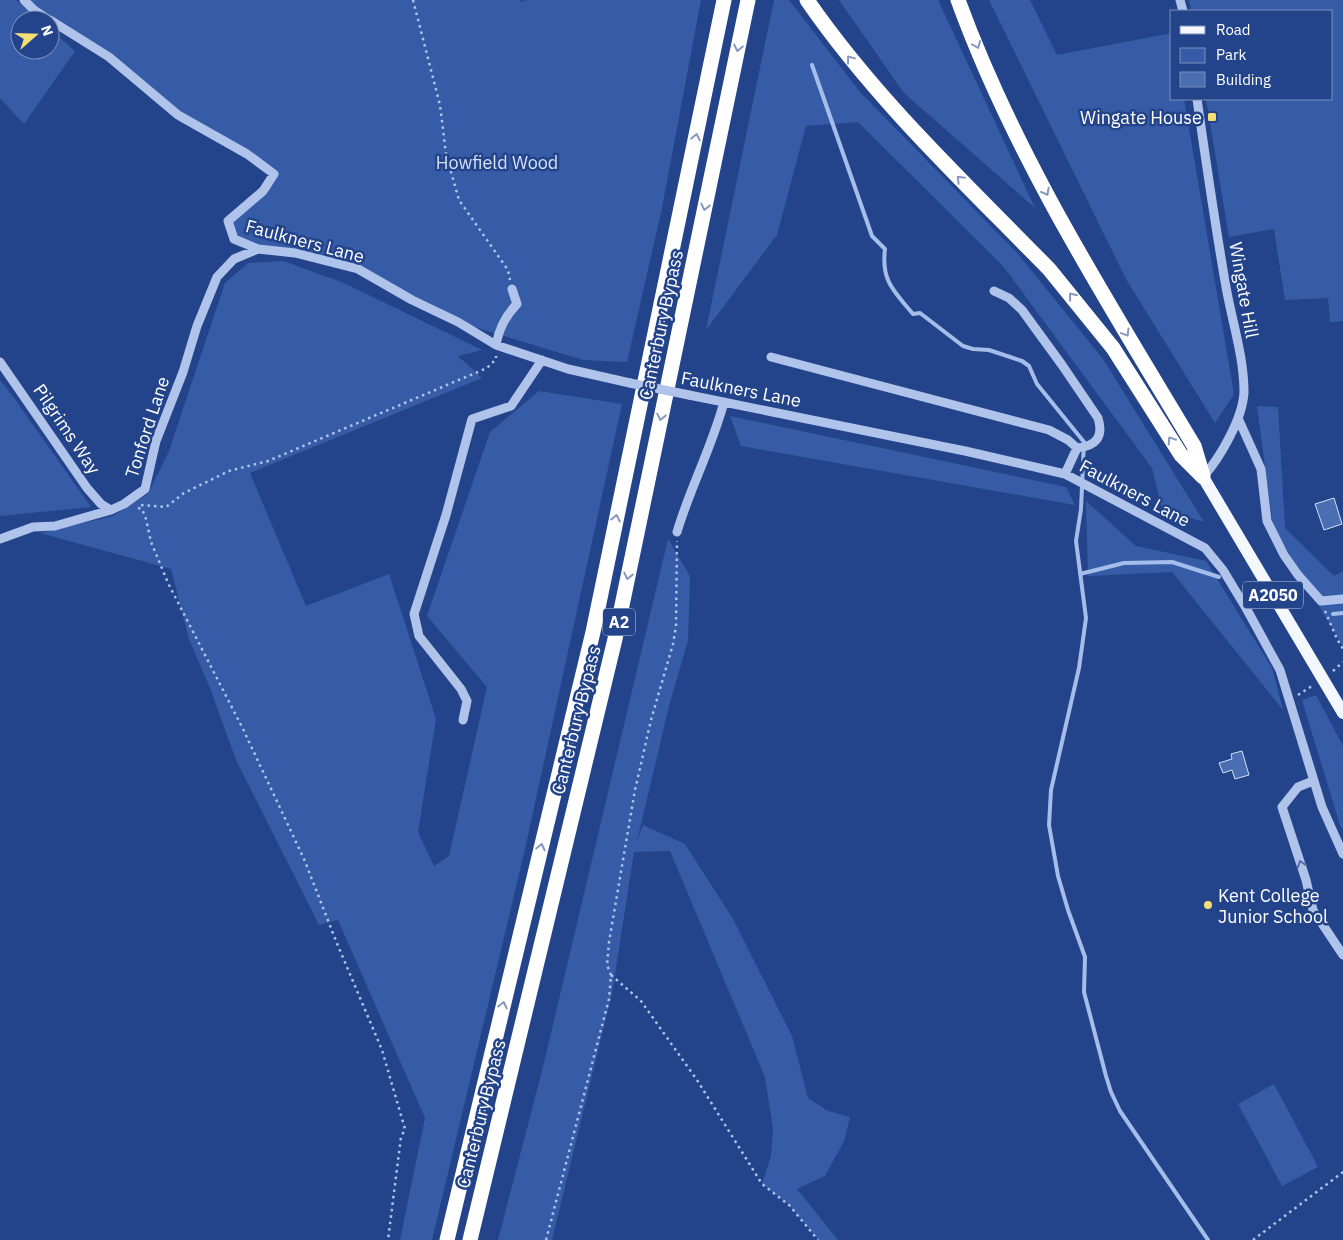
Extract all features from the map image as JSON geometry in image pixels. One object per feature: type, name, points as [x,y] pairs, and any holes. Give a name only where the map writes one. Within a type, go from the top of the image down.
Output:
[{"type":"highway","name":"Canterbury Bypass","points":[[447,1240],[593,632],[724,0]]},
{"type":"highway","name":"Canterbury Bypass","points":[[470,1240],[615,638],[748,0]]},
{"type":"highway","points":[[807,0],[856,66],[896,112],[1049,269],[1113,348],[1181,455],[1203,477]]},
{"type":"highway","points":[[958,0],[997,92],[1039,180],[1090,273],[1194,446],[1203,477]]},
{"type":"main road","name":"A2050","points":[[1203,477],[1343,713]]},
{"type":"street","name":"Faulkners Lane","points":[[24,0],[34,10]]},
{"type":"street","name":"Faulkners Lane","points":[[60,26],[109,57],[178,114],[247,154],[274,174],[263,191],[228,222],[234,239],[258,249],[295,253],[358,269],[412,300],[458,322],[496,345],[568,369],[965,451],[1065,474],[1206,548],[1223,570],[1280,670],[1313,781],[1322,807],[1343,854]]},
{"type":"street","name":"Wingate Hill","points":[[1197,100],[1226,288],[1241,365],[1244,394],[1238,418],[1213,466],[1203,477]]},
{"type":"street","name":"Tonford Lane","points":[[0,538],[33,527],[55,526],[111,510],[124,504],[145,489],[156,441],[182,372],[196,326],[217,277],[234,259],[258,249]]},
{"type":"street","points":[[496,345],[498,332],[507,314],[517,304],[512,289]]},
{"type":"street","points":[[994,291],[1009,298],[1022,310],[1062,364],[1098,418],[1101,427],[1100,435],[1097,440],[1081,448],[1065,474]]},
{"type":"street","points":[[771,357],[1049,430],[1081,448]]},
{"type":"street","points":[[463,720],[466,701],[461,689],[419,636],[414,614],[446,515],[472,419],[511,406],[542,360]]},
{"type":"street","name":"Pilgrims Way","points":[[0,362],[87,488],[101,504],[111,510]]},
{"type":"street","points":[[677,532],[684,506],[718,424],[724,402]]},
{"type":"street","points":[[1238,418],[1261,469],[1267,521],[1289,562],[1321,601],[1343,598]]},
{"type":"street","points":[[1313,781],[1298,788],[1282,806],[1306,880],[1313,910],[1343,955]]},
{"type":"path","points":[[413,0],[440,105],[446,154],[459,200],[508,270],[512,289]]},
{"type":"path","points":[[124,504],[166,507],[184,493],[229,471],[268,461],[487,368],[496,359],[496,345]]},
{"type":"path","points":[[124,504],[142,508],[151,542],[168,583],[243,730],[298,847],[382,1050],[405,1129],[401,1136],[388,1240]]},
{"type":"path","points":[[546,1240],[609,999],[611,975],[607,965],[609,942],[635,790],[676,626],[677,532]]},
{"type":"path","points":[[1321,601],[1343,649]]},
{"type":"path","points":[[611,975],[641,1001],[697,1080],[762,1184],[788,1205],[818,1240]]},
{"type":"path","points":[[1252,1240],[1343,1172]]},
{"type":"green space","points":[[0,0],[16,0],[28,10],[10,10],[10,60],[60,60],[60,38],[75,51],[24,124],[0,98]]},
{"type":"green space","name":"Howfield Wood","points":[[24,0],[520,0],[521,2],[527,0],[701,0],[662,208],[627,362],[583,360],[458,322],[358,269],[258,249],[234,239],[228,221],[274,174],[178,115],[109,57],[60,24],[60,10],[39,10]]},
{"type":"green space","points":[[774,0],[789,0],[860,92],[1018,254],[1103,359],[1204,522],[1162,510],[1152,468],[1003,266],[858,122],[806,126],[777,235],[706,330]]},
{"type":"green space","points":[[839,0],[938,0],[1035,208],[904,93]]},
{"type":"green space","points":[[989,0],[1030,0],[1057,55],[1170,33],[1170,100],[1184,100],[1234,394],[1215,423],[1126,279]]},
{"type":"green space","points":[[1189,0],[1343,0],[1343,321],[1330,322],[1328,298],[1285,300],[1274,229],[1229,237],[1206,100],[1333,100],[1333,10],[1191,10]]},
{"type":"green space","points":[[283,261],[344,283],[482,350],[458,356],[482,378],[250,473],[306,606],[389,574],[436,719],[418,832],[434,866],[449,856],[487,687],[427,616],[490,432],[539,391],[622,404],[525,849],[432,1240],[400,1240],[425,1118],[338,920],[319,925],[236,760],[210,688],[189,639],[171,569],[40,533],[113,516],[148,494],[169,451],[225,283],[248,263]]},
{"type":"green space","points":[[0,380],[14,398],[91,507],[0,516]]},
{"type":"green space","points":[[1257,406],[1278,407],[1285,528],[1334,576],[1343,571],[1343,647],[1273,526]]},
{"type":"green space","points":[[730,416],[1066,487],[1075,505],[741,446]]},
{"type":"green space","points":[[1086,501],[1136,546],[1206,561],[1272,668],[1283,710],[1172,572],[1088,576]]},
{"type":"green space","points":[[668,539],[690,576],[688,641],[670,702],[637,841],[643,825],[685,844],[733,919],[792,1036],[808,1098],[828,1111],[850,1117],[844,1141],[825,1176],[797,1189],[838,1240],[818,1240],[789,1205],[762,1184],[771,1156],[773,1129],[765,1077],[670,851],[634,852],[612,993],[552,1240],[498,1240],[543,1067]]},
{"type":"green space","points":[[1316,695],[1343,746],[1343,830],[1302,700]]},
{"type":"green space","points":[[1274,1084],[1318,1167],[1282,1186],[1238,1104]]},
{"type":"building","points":[[1334,498],[1342,524],[1324,530],[1315,504]]},
{"type":"building","points":[[1242,751],[1249,775],[1235,779],[1232,770],[1223,773],[1219,763],[1232,759],[1231,754]]},
{"type":"waterway","points":[[812,65],[872,236],[885,249],[884,260],[887,278],[895,292],[913,314],[920,313],[963,346],[989,350],[1022,361],[1029,366],[1037,384],[1084,442],[1081,509],[1076,541],[1086,618],[1079,668],[1051,790],[1049,825],[1058,876],[1085,957],[1084,992],[1111,1092],[1120,1111],[1208,1240]]},
{"type":"waterway","points":[[1080,574],[1124,563],[1172,562],[1219,577]]},
{"type":"waterway","points":[[1333,614],[1343,613]]},
{"type":"place","name":"Wingate House","points":[[1212,117]]},
{"type":"place","name":"Kent College Junior School","points":[[1208,905]]}]
